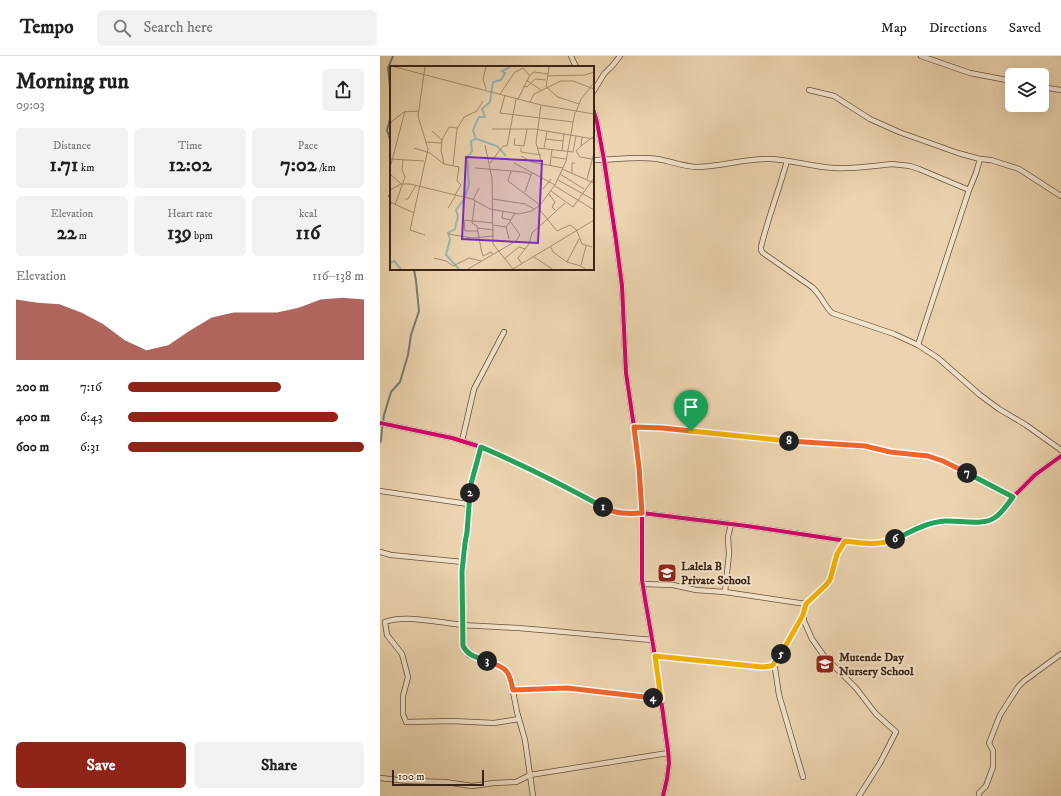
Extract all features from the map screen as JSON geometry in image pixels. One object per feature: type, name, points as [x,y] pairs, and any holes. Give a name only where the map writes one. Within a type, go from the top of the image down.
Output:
[{"type":"street","points":[[571,56],[576,66]]},
{"type":"street","points":[[594,90],[604,74],[620,56]]},
{"type":"street","points":[[921,56],[970,73],[1005,80]]},
{"type":"street","points":[[1049,88],[1061,90]]},
{"type":"street","points":[[808,90],[834,96],[870,119],[899,132],[958,153],[980,159],[991,160],[1019,169],[1061,196]]},
{"type":"street","points":[[594,112],[604,160],[622,286],[626,374],[639,467],[642,513],[643,584],[655,656],[669,763],[663,796]]},
{"type":"street","points":[[594,160],[646,158],[658,159],[694,167],[717,166],[743,160],[760,159],[787,161],[834,168],[892,164],[910,166],[929,172],[939,178],[969,190]]},
{"type":"street","points":[[918,345],[980,159]]},
{"type":"street","points":[[787,161],[765,228],[761,247],[763,253],[812,287],[819,294],[832,313],[894,334],[918,345],[938,358],[980,395],[999,409],[1026,425],[1061,450]]},
{"type":"street","points":[[462,441],[474,389],[504,332]]},
{"type":"street","points":[[380,423],[386,423],[452,438],[481,447],[553,480],[607,510],[616,513],[642,513],[731,524],[860,543],[879,543],[891,541],[930,524],[944,521],[988,521],[996,517],[1013,497],[1035,476],[1061,456]]},
{"type":"street","points":[[634,427],[662,428],[772,440],[865,446],[890,452],[928,456],[943,461],[1013,497]]},
{"type":"street","points":[[481,447],[471,484],[468,504],[467,532],[463,562],[463,646],[470,655],[491,662],[507,671],[510,676],[519,720],[525,740],[533,796]]},
{"type":"street","points":[[380,491],[468,504]]},
{"type":"street","points":[[725,592],[728,537],[731,524]]},
{"type":"street","points":[[655,656],[762,667],[772,666],[786,646],[803,615],[806,604],[830,580],[837,554],[845,541]]},
{"type":"street","points":[[380,552],[391,555],[463,562]]},
{"type":"street","points":[[643,584],[673,585],[696,590],[725,592],[806,604]]},
{"type":"street","points":[[803,615],[812,639],[824,656],[856,688],[876,714],[896,732],[880,763],[859,796]]},
{"type":"street","points":[[519,720],[494,723],[452,721],[406,722],[403,714],[404,696],[408,677],[402,654],[387,635],[385,622],[392,619],[445,622],[462,625],[537,629],[616,638],[652,640]]},
{"type":"street","points":[[979,796],[979,793],[986,786],[993,767],[993,751],[989,743],[1000,715],[1018,687],[1061,654]]},
{"type":"street","points":[[772,666],[775,668],[779,695],[802,777]]},
{"type":"street","points":[[513,690],[567,688],[661,699]]},
{"type":"street","points":[[380,778],[407,781],[445,782],[472,786],[516,782],[530,775],[668,753]]},
{"type":"waterway","points":[[390,87],[388,68],[393,56]]},
{"type":"waterway","points":[[390,120],[387,130],[390,139]]},
{"type":"waterway","points":[[380,442],[384,415],[391,392],[400,382],[408,355],[411,335],[419,311],[414,270]]},
{"type":"cycle path","points":[[594,112],[604,160],[622,286],[626,373],[639,467],[642,513],[642,580],[655,656],[668,750],[669,763],[663,796]]},
{"type":"cycle path","points":[[380,423],[452,438],[481,447],[566,487],[616,513],[642,513],[747,526],[860,543],[879,543],[891,541],[930,524],[944,521],[988,521],[996,517],[1035,475],[1061,456]]},
{"type":"place","name":"Lalela B Private School","points":[[667,573]]},
{"type":"place","name":"Mutende Day Nursery School","points":[[825,664]]},
{"type":"route","points":[[634,427],[691,431],[772,440],[865,446],[890,452],[928,456],[943,461],[1013,497],[996,517],[988,521],[944,521],[930,524],[891,541],[879,543],[845,541],[837,554],[830,580],[806,604],[803,615],[786,646],[772,666],[762,667],[655,656],[661,699],[567,688],[513,690],[510,676],[507,671],[491,662],[470,655],[466,651],[463,646],[462,571],[471,484],[481,447],[566,487],[607,510],[627,514],[642,513],[639,467],[634,427]]}]
